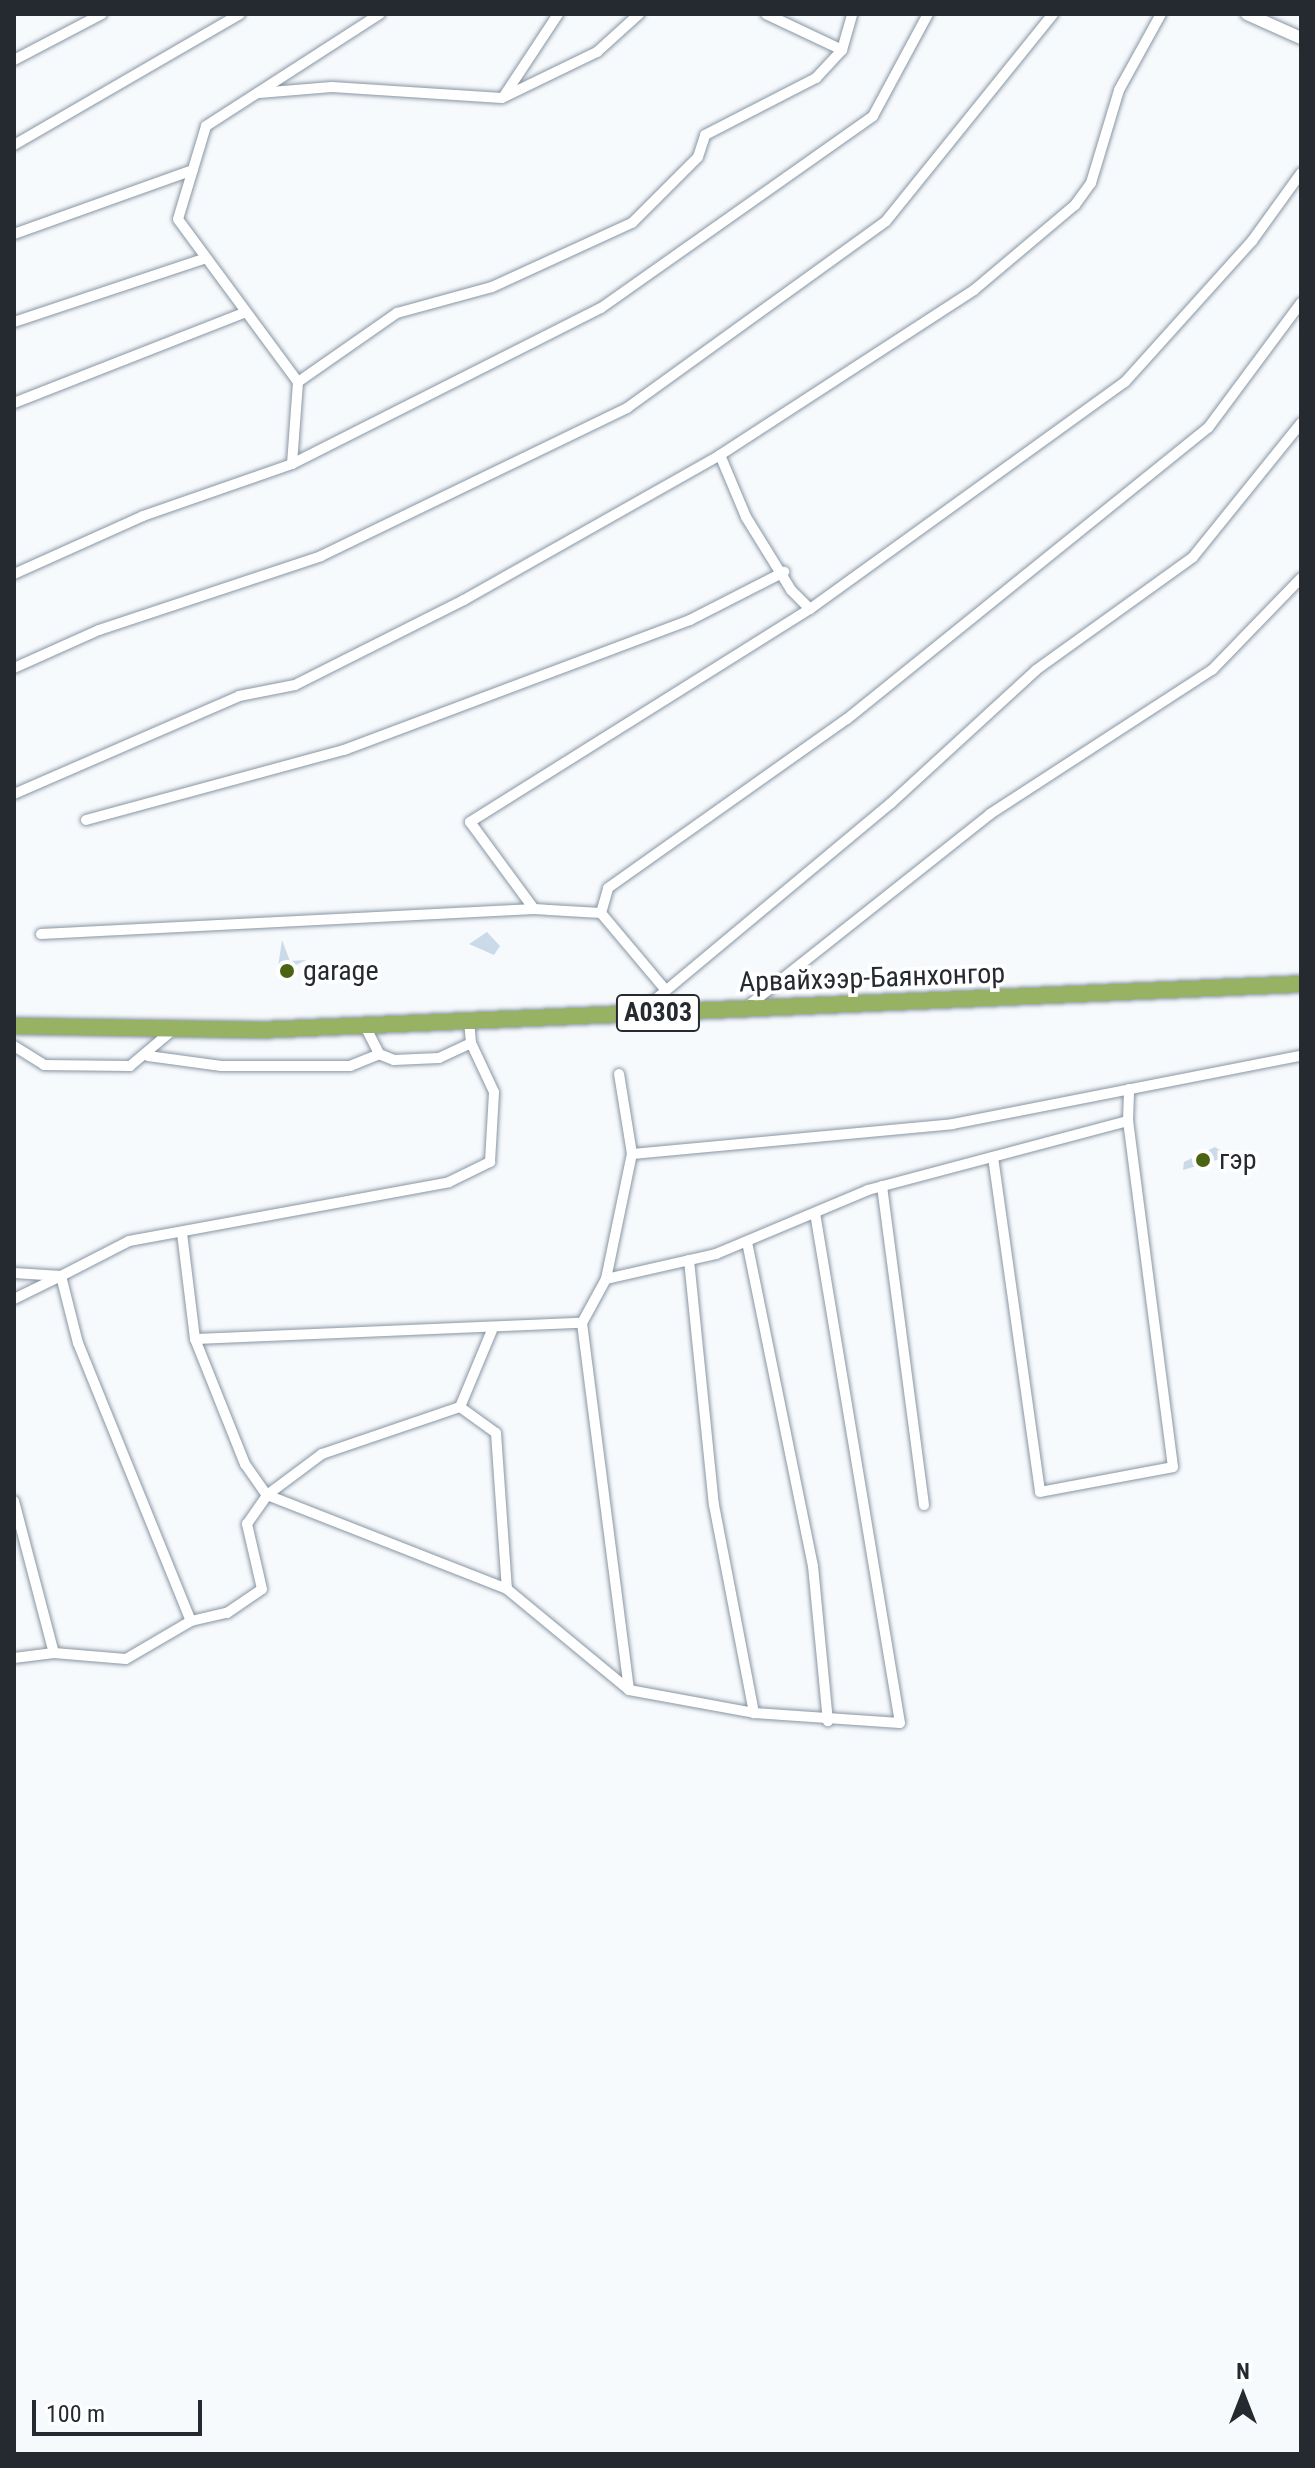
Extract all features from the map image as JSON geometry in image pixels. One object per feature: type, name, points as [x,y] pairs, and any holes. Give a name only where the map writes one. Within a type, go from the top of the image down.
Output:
[{"type":"highway","name":"Арвайхээр-Баянхонгор","points":[[14,1026],[174,1029],[365,1026],[1301,984]]},
{"type":"street","points":[[14,60],[102,14]]},
{"type":"street","points":[[14,145],[195,46],[240,14]]},
{"type":"street","points":[[292,464],[298,382],[244,313],[178,219],[206,126],[380,14]]},
{"type":"street","points":[[502,98],[558,14]]},
{"type":"street","points":[[257,93],[332,87],[502,98],[597,52],[639,14]]},
{"type":"street","points":[[766,14],[842,50]]},
{"type":"street","points":[[298,382],[397,313],[492,287],[632,223],[698,157],[705,135],[737,114],[802,90],[842,50],[852,14]]},
{"type":"street","points":[[14,574],[143,516],[292,464],[601,308],[806,168],[873,116],[928,14]]},
{"type":"street","points":[[14,668],[99,630],[321,556],[627,408],[886,221],[1053,14]]},
{"type":"street","points":[[14,794],[239,696],[295,685],[464,600],[720,455],[974,290],[1075,205],[1104,156],[1119,90],[1161,14]]},
{"type":"street","points":[[1247,14],[1301,38]]},
{"type":"street","points":[[14,234],[193,170]]},
{"type":"street","points":[[534,909],[470,822],[810,609],[1125,382],[1252,241],[1301,173]]},
{"type":"street","points":[[14,322],[206,258]]},
{"type":"street","points":[[601,913],[608,888],[847,719],[1208,428],[1301,303]]},
{"type":"street","points":[[14,403],[244,313]]},
{"type":"street","points":[[638,1014],[664,988],[890,804],[1036,670],[1193,557],[1301,423]]},
{"type":"street","points":[[720,455],[746,517],[784,572],[791,590],[810,609]]},
{"type":"street","points":[[86,820],[344,750],[690,620],[784,572]]},
{"type":"street","points":[[744,1010],[990,814],[1212,670],[1301,578]]},
{"type":"street","points":[[41,934],[534,909],[601,913],[664,988]]},
{"type":"street","points":[[14,1299],[129,1241],[449,1182],[490,1162],[494,1092],[471,1043],[469,1022]]},
{"type":"street","points":[[365,1026],[379,1054],[394,1060],[439,1058],[471,1043]]},
{"type":"street","points":[[14,1046],[44,1065],[90,1070],[130,1066],[148,1056],[174,1029]]},
{"type":"street","points":[[148,1056],[221,1066],[350,1066],[379,1054]]},
{"type":"street","points":[[632,1154],[953,1124],[1301,1056]]},
{"type":"street","points":[[619,1074],[632,1154],[606,1279],[582,1323],[629,1690]]},
{"type":"street","points":[[993,1157],[1040,1492],[1173,1467],[1128,1121],[1129,1089]]},
{"type":"street","points":[[606,1279],[689,1260],[747,1242],[882,1186],[1128,1121]]},
{"type":"street","points":[[882,1186],[924,1505]]},
{"type":"street","points":[[182,1233],[195,1339],[245,1464],[267,1495],[507,1589],[629,1690],[754,1713],[828,1721],[900,1723],[815,1213]]},
{"type":"street","points":[[747,1242],[813,1566],[828,1721]]},
{"type":"street","points":[[689,1260],[714,1505],[754,1713]]},
{"type":"street","points":[[14,1273],[61,1276]]},
{"type":"street","points":[[61,1276],[78,1343],[191,1621]]},
{"type":"street","points":[[195,1339],[492,1330],[582,1323]]},
{"type":"street","points":[[14,1658],[54,1653],[126,1659],[191,1621],[227,1613],[262,1589],[247,1524],[267,1495],[322,1454],[460,1407],[492,1330]]},
{"type":"street","points":[[460,1407],[496,1433],[507,1589]]},
{"type":"street","points":[[14,1501],[54,1653]]},
{"type":"building","points":[[487,932],[500,946],[494,955],[469,944]]},
{"type":"building","points":[[282,940],[290,961],[306,960],[292,967],[293,976],[283,977],[278,967]]},
{"type":"building","points":[[1215,1147],[1223,1152],[1220,1159],[1183,1170],[1184,1162]]},
{"type":"place","name":"garage","points":[[287,971]]},
{"type":"place","name":"гэр","points":[[1203,1160]]}]
